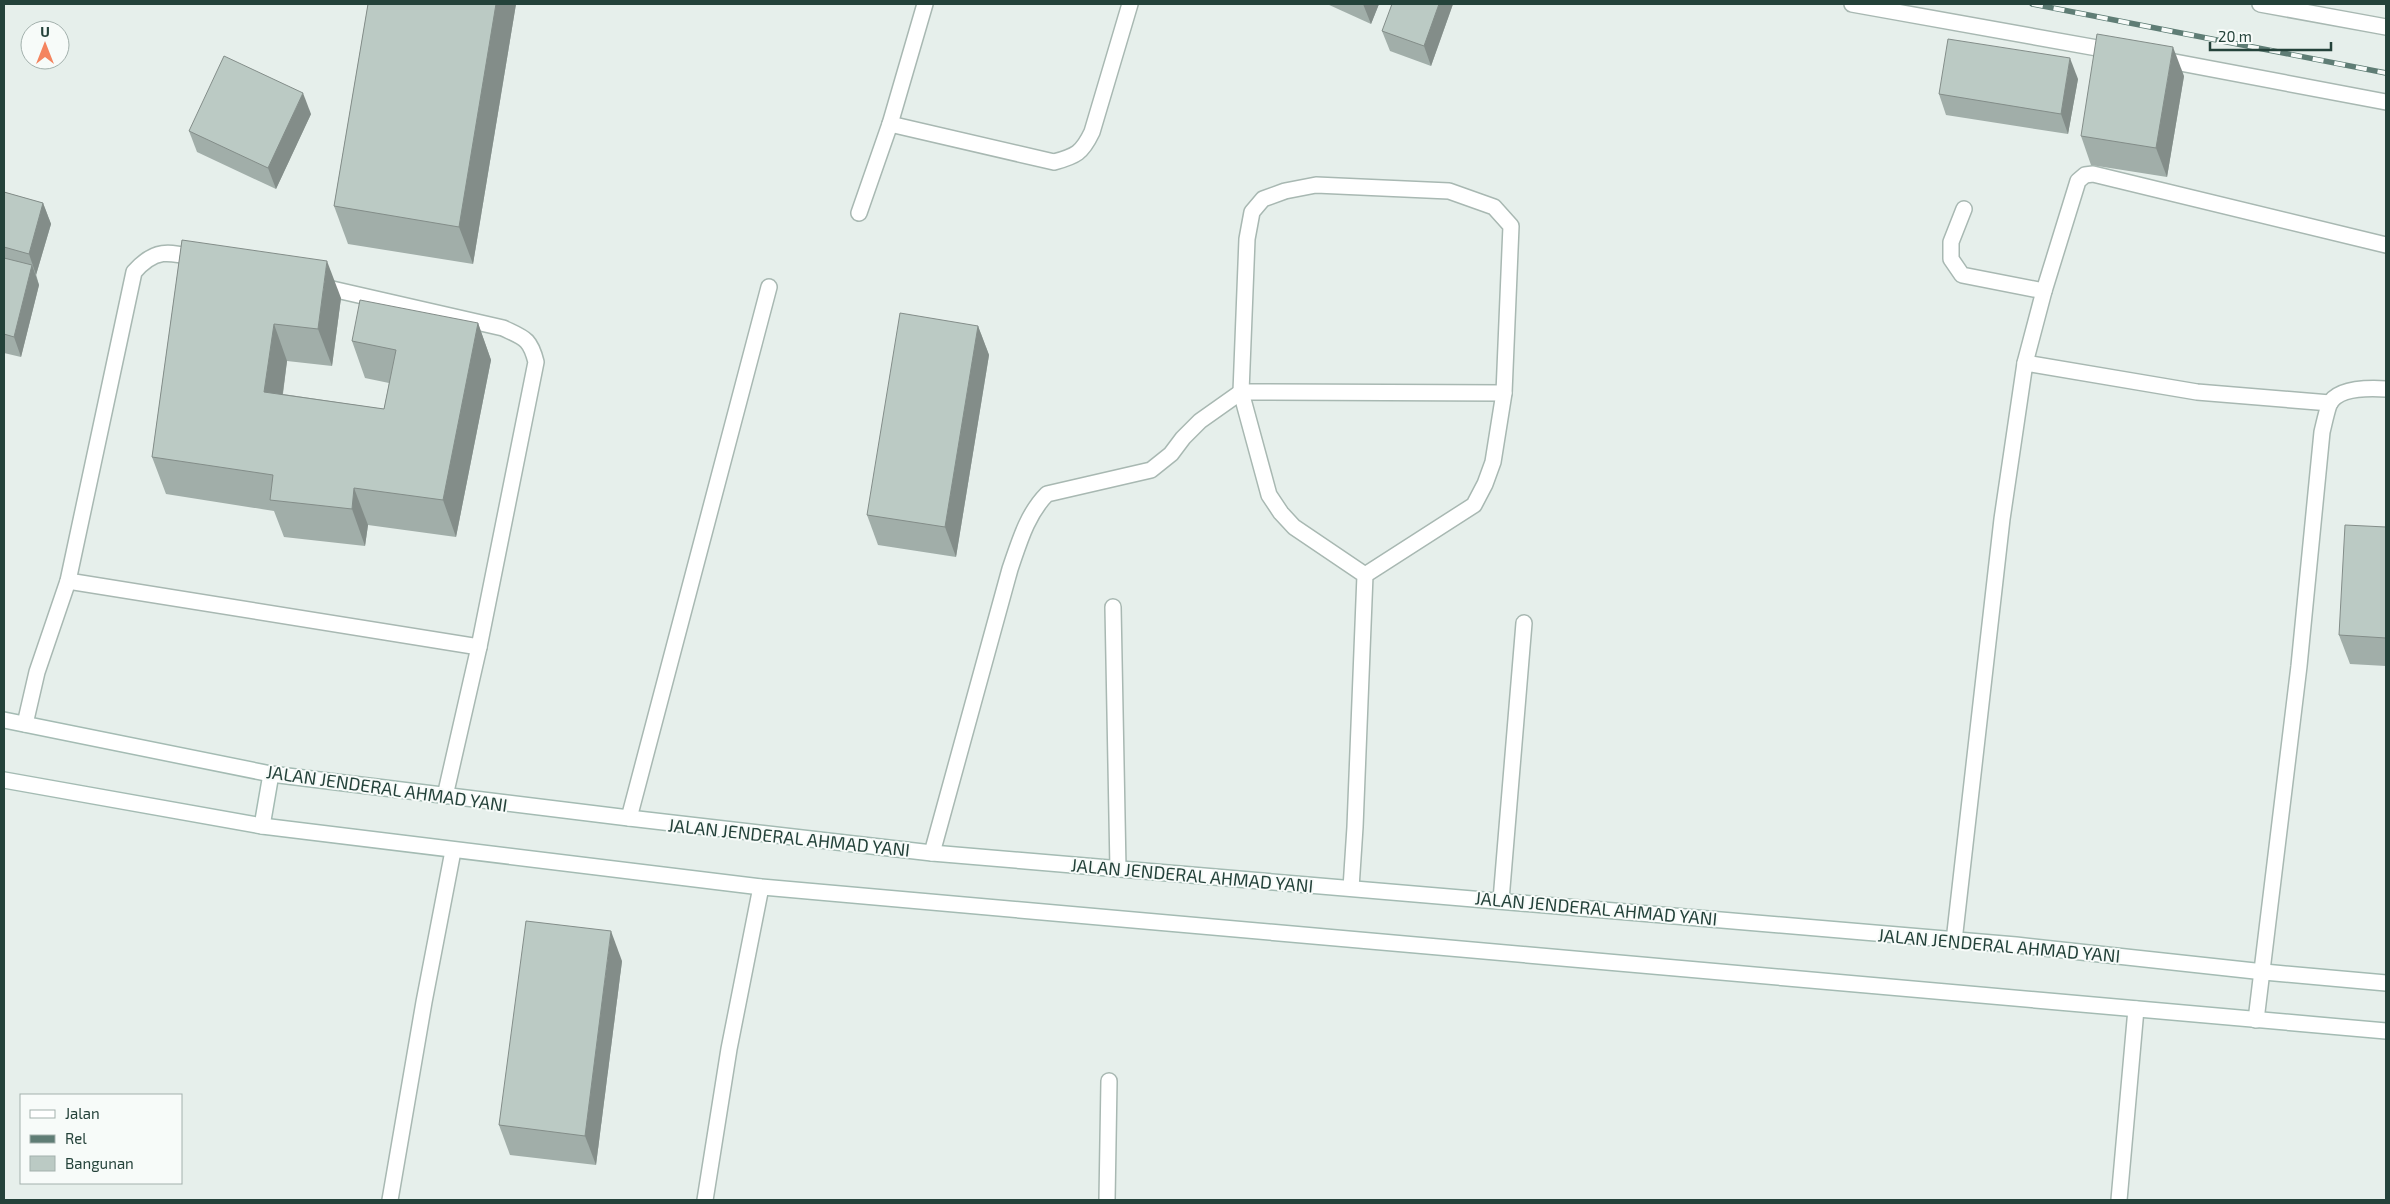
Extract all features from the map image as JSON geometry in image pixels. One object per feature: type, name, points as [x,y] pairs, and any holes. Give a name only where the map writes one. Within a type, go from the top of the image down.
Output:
[{"type":"main road","points":[[859,214],[890,124],[925,4]]},
{"type":"main road","points":[[890,124],[1054,162],[1073,157],[1084,148],[1092,132],[1130,4]]},
{"type":"main road","points":[[1852,4],[2127,54]]},
{"type":"main road","points":[[2260,4],[2386,27]]},
{"type":"main road","points":[[2147,57],[2386,102]]},
{"type":"main road","points":[[1954,941],[2002,519],[2025,363],[2044,291],[2078,181],[2084,174],[2093,174],[2386,245]]},
{"type":"main road","points":[[1316,185],[1449,191],[1494,207],[1511,226],[1504,393],[1493,462],[1485,484],[1474,505],[1366,575],[1294,527],[1281,513],[1269,495],[1241,392],[1247,239],[1252,212],[1263,199],[1285,191],[1316,185]]},
{"type":"main road","points":[[1964,210],[1951,242],[1951,259],[1962,274],[2044,291]]},
{"type":"main road","points":[[25,724],[38,672],[68,581],[134,272],[142,263],[156,254],[172,253],[211,262]]},
{"type":"main road","points":[[308,284],[503,328],[532,345],[536,362],[478,648],[445,796]]},
{"type":"main road","points":[[629,818],[769,287]]},
{"type":"main road","points":[[2025,363],[2197,392],[2330,403]]},
{"type":"main road","points":[[2256,1020],[2264,972],[2301,646],[2322,432],[2330,403],[2345,392],[2372,388],[2386,389]]},
{"type":"main road","points":[[932,853],[1010,569],[1025,527],[1038,503],[1047,494],[1151,470],[1171,454],[1183,438],[1200,421],[1241,392],[1504,393]]},
{"type":"main road","points":[[1351,888],[1366,575]]},
{"type":"main road","points":[[68,581],[478,648]]},
{"type":"main road","points":[[1113,606],[1118,869]]},
{"type":"main road","points":[[1501,900],[1524,623]]},
{"type":"main road","name":"JALAN JENDERAL AHMAD YANI","points":[[4,720],[271,774],[932,853],[2016,945],[2264,972],[2386,983]]},
{"type":"main road","points":[[262,826],[271,774]]},
{"type":"main road","points":[[4,780],[262,826],[453,851],[760,887],[2386,1031]]},
{"type":"main road","points":[[390,1200],[424,1002],[453,851]]},
{"type":"main road","points":[[705,1200],[729,1049],[760,887]]},
{"type":"main road","points":[[2119,1200],[2136,1009]]},
{"type":"main road","points":[[1107,1200],[1109,1081]]},
{"type":"building","points":[[368,4],[496,4],[459,227],[334,206]]},
{"type":"building","points":[[1392,4],[1439,4],[1424,46],[1382,31]]},
{"type":"building","points":[[2097,34],[2173,47],[2156,148],[2081,136]]},
{"type":"building","points":[[1948,39],[2070,58],[2061,114],[1939,94]]},
{"type":"building","points":[[224,56],[303,93],[268,168],[189,131]]},
{"type":"building","points":[[4,192],[43,203],[29,254],[4,247]]},
{"type":"building","points":[[182,240],[327,261],[318,329],[274,324],[264,392],[384,409],[396,350],[352,341],[360,300],[478,323],[443,500],[354,488],[352,509],[270,500],[273,475],[152,457]]},
{"type":"building","points":[[4,258],[32,265],[14,337],[4,334]]},
{"type":"building","points":[[900,313],[978,326],[945,527],[867,515]]},
{"type":"building","points":[[2345,525],[2386,527],[2386,638],[2339,635]]},
{"type":"building","points":[[526,921],[611,931],[585,1136],[499,1125]]},
{"type":"railway","points":[[2032,4],[2386,73]]}]
